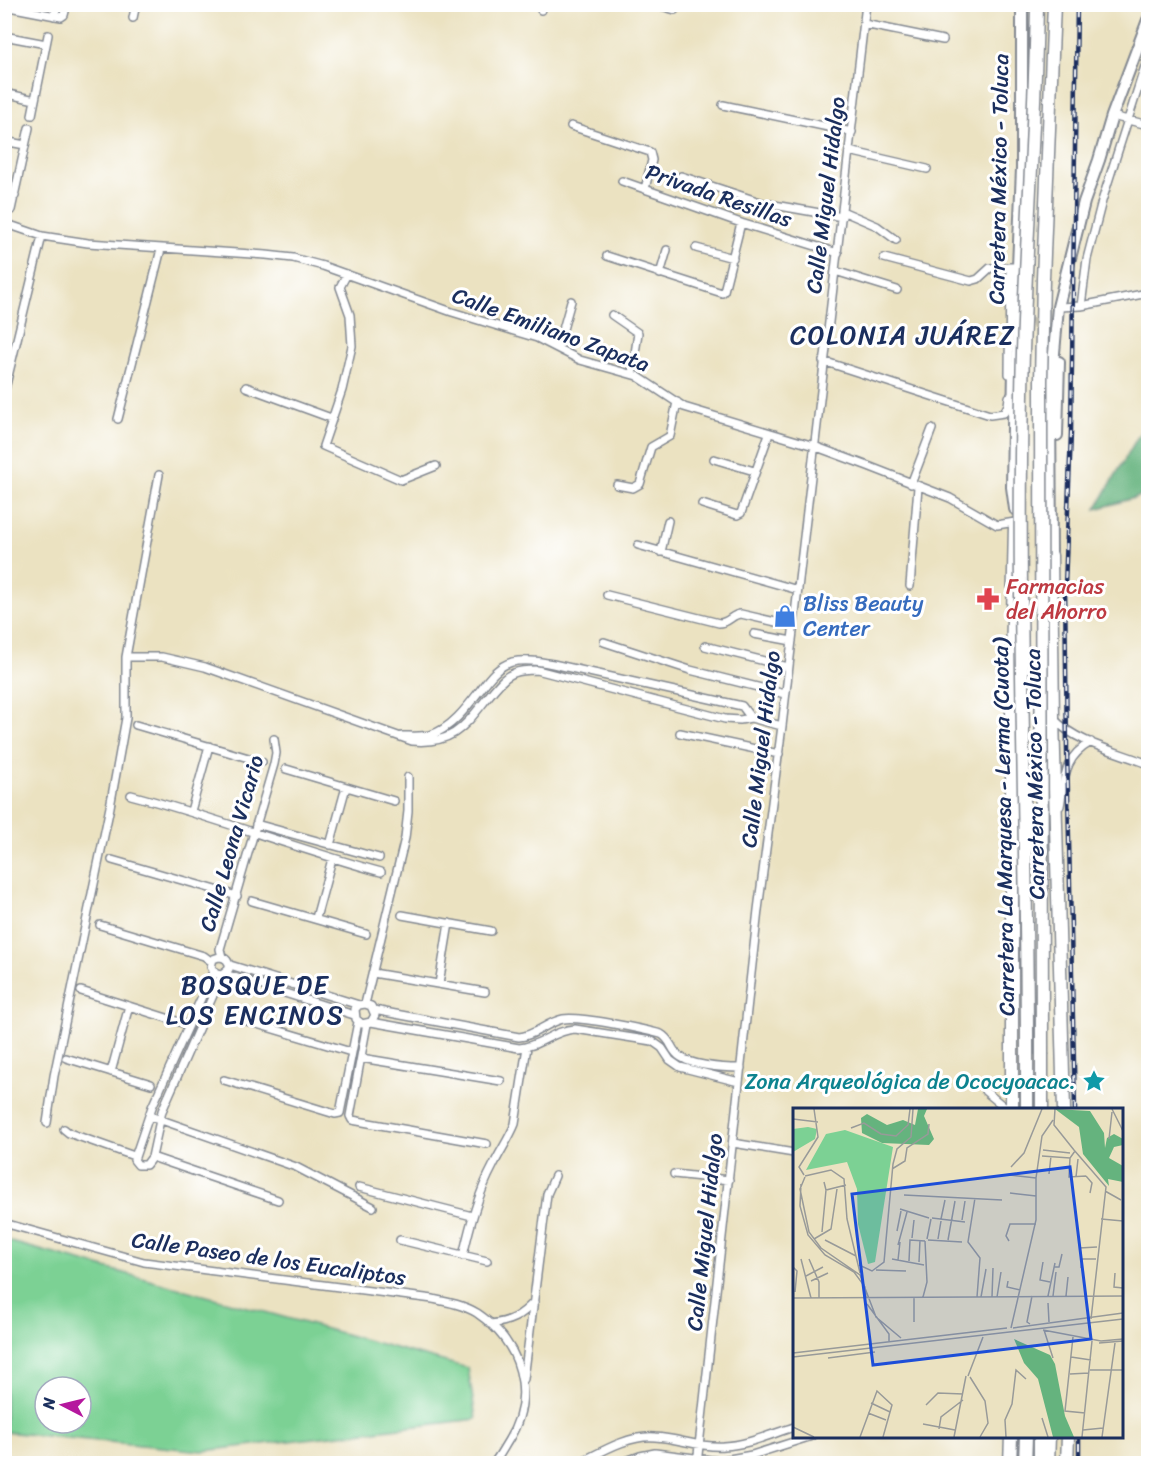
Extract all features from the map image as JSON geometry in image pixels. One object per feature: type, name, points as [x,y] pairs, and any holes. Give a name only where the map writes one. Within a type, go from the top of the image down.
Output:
[{"type":"highway","name":"Carretera La Marquesa - Lerma (Cuota)","points":[[1027,1108],[1028,955],[1021,597],[1022,395],[1037,4]]},
{"type":"highway","name":"Carretera La Marquesa - Lerma (Cuota)","points":[[1042,1108],[1041,381],[1054,4]]},
{"type":"highway","name":"Carretera México - Toluca","points":[[1010,1108],[1012,663],[1016,509]]},
{"type":"highway","name":"Carretera México - Toluca","points":[[1051,555],[1055,829],[1064,1108]]},
{"type":"highway","points":[[1010,1464],[1011,1438]]},
{"type":"highway","points":[[1025,1464],[1026,1438]]},
{"type":"highway","points":[[1040,1438],[1040,1464]]},
{"type":"highway","points":[[1048,1438],[1048,1464]]},
{"type":"highway","points":[[1068,1441],[1069,1464]]},
{"type":"main road","name":"Carretera México - Toluca","points":[[1016,509],[1014,267],[1022,168],[1022,4]]},
{"type":"main road","name":"Carretera México - Toluca","points":[[1051,555],[1050,399],[1058,307],[1084,202],[1100,160],[1112,116],[1149,20]]},
{"type":"main road","points":[[1014,358],[1012,487],[1016,509]]},
{"type":"main road","points":[[1051,555],[1057,494],[1059,362]]},
{"type":"street","points":[[4,6],[64,16],[67,4]]},
{"type":"street","points":[[654,4],[675,10]]},
{"type":"street","name":"Calle Miguel Hidalgo","points":[[697,1462],[758,910],[783,726],[813,446],[866,4]]},
{"type":"street","points":[[54,16],[56,5]]},
{"type":"street","points":[[133,18],[134,5]]},
{"type":"street","points":[[864,24],[943,40]]},
{"type":"street","points":[[32,115],[48,34]]},
{"type":"street","points":[[4,36],[46,44]]},
{"type":"street","points":[[1081,306],[1087,259],[1102,201],[1149,57]]},
{"type":"street","points":[[4,93],[35,100]]},
{"type":"street","points":[[723,105],[852,132]]},
{"type":"street","points":[[1112,116],[1149,125]]},
{"type":"street","points":[[571,126],[650,152],[652,160],[645,189]]},
{"type":"street","points":[[11,210],[29,128]]},
{"type":"street","points":[[4,141],[25,146]]},
{"type":"street","points":[[849,151],[927,169]]},
{"type":"street","points":[[681,177],[763,203],[842,214],[877,226],[896,240]]},
{"type":"street","name":"Privada Resillas","points":[[622,181],[741,223],[837,253]]},
{"type":"street","points":[[4,193],[15,196]]},
{"type":"street","name":"Calle Emiliano Zapata","points":[[4,223],[42,236],[88,243],[293,258],[537,338],[580,360],[632,374],[696,411],[813,446],[950,498],[997,525],[1015,522]]},
{"type":"street","points":[[607,256],[723,292],[741,223]]},
{"type":"street","points":[[4,393],[42,236]]},
{"type":"street","points":[[696,248],[733,258]]},
{"type":"street","points":[[118,419],[161,249]]},
{"type":"street","points":[[660,274],[667,250]]},
{"type":"street","points":[[823,360],[990,415],[1002,415],[1007,409],[1014,267],[990,268],[978,279],[971,281],[884,258]]},
{"type":"street","points":[[835,271],[897,290]]},
{"type":"street","points":[[347,274],[340,287],[350,315],[352,346],[342,390],[322,444],[325,448],[400,480],[436,466]]},
{"type":"street","points":[[1058,307],[1081,306],[1149,293]]},
{"type":"street","points":[[558,347],[571,301]]},
{"type":"street","points":[[612,315],[638,333],[632,374]]},
{"type":"street","points":[[246,387],[331,418]]},
{"type":"street","points":[[617,485],[633,488],[640,484],[651,447],[670,436],[677,402]]},
{"type":"street","points":[[910,484],[932,429]]},
{"type":"street","points":[[702,504],[740,514],[769,434]]},
{"type":"street","points":[[714,459],[754,471]]},
{"type":"street","points":[[47,1123],[54,1076],[110,807],[126,718],[126,657],[159,475]]},
{"type":"street","points":[[910,586],[918,487]]},
{"type":"street","points":[[660,552],[668,520]]},
{"type":"street","points":[[638,545],[798,590]]},
{"type":"street","points":[[607,595],[719,623],[726,623],[736,614],[741,614],[793,626]]},
{"type":"street","points":[[754,634],[792,641]]},
{"type":"street","points":[[604,642],[690,670],[785,694]]},
{"type":"street","points":[[705,646],[788,667]]},
{"type":"street","points":[[126,657],[162,657],[181,660],[397,736],[428,743],[450,737],[460,729],[503,679]]},
{"type":"street","points":[[397,736],[430,735],[444,728],[463,711],[490,676],[510,663],[526,660],[742,706],[752,718]]},
{"type":"street","points":[[480,691],[512,673],[537,670],[725,719],[752,718],[783,726]]},
{"type":"street","points":[[1053,718],[1070,733],[1149,764]]},
{"type":"street","points":[[136,725],[262,762]]},
{"type":"street","points":[[680,733],[779,754]]},
{"type":"street","name":"Calle Leona Vicario","points":[[222,957],[220,949],[276,753],[274,739]]},
{"type":"street","points":[[1055,829],[1068,766],[1076,752],[1091,742]]},
{"type":"street","points":[[191,811],[209,747]]},
{"type":"street","points":[[286,769],[394,801]]},
{"type":"street","points":[[224,1080],[335,1114],[340,1113],[356,1009],[362,1004],[373,973],[405,838],[408,777]]},
{"type":"street","points":[[330,845],[346,787]]},
{"type":"street","points":[[131,795],[191,811],[332,859],[381,872]]},
{"type":"street","points":[[256,824],[379,858]]},
{"type":"street","points":[[316,918],[332,859]]},
{"type":"street","points":[[112,860],[237,896]]},
{"type":"street","points":[[252,901],[366,934]]},
{"type":"street","points":[[402,915],[491,931]]},
{"type":"street","points":[[439,984],[449,923]]},
{"type":"street","points":[[100,925],[204,956],[212,962]]},
{"type":"street","points":[[230,965],[160,1119],[152,1157],[146,1165],[135,1163],[134,1156],[143,1140],[150,1116],[213,972],[212,962],[216,957],[222,957],[230,965],[370,1006],[374,1010],[519,1037],[573,1018],[655,1032],[665,1036],[681,1057],[724,1068],[741,1068]]},
{"type":"street","points":[[213,972],[369,1023],[527,1047],[561,1031],[574,1029],[652,1041],[662,1048],[674,1064],[692,1071],[739,1082]]},
{"type":"street","points":[[373,973],[485,992]]},
{"type":"street","points":[[81,991],[189,1025]]},
{"type":"street","points":[[111,1072],[129,1006]]},
{"type":"street","points":[[374,1010],[374,1019],[369,1023],[361,1058],[351,1118],[355,1121],[487,1144]]},
{"type":"street","points":[[240,1019],[351,1052]]},
{"type":"street","points":[[546,1026],[551,1035]]},
{"type":"street","points":[[185,1036],[195,1041]]},
{"type":"street","points":[[463,1256],[472,1216],[493,1166],[515,1124],[527,1047]]},
{"type":"street","points":[[66,1058],[151,1084]]},
{"type":"street","points":[[361,1058],[501,1081]]},
{"type":"street","points":[[692,1071],[695,1062]]},
{"type":"street","points":[[722,1078],[724,1068]]},
{"type":"street","points":[[985,1081],[985,1091],[1007,1108]]},
{"type":"street","points":[[150,1116],[296,1167],[373,1207]]},
{"type":"street","points":[[64,1129],[69,1133],[134,1156]]},
{"type":"street","points":[[733,1143],[793,1153]]},
{"type":"street","points":[[152,1157],[278,1200]]},
{"type":"street","points":[[674,1174],[729,1180]]},
{"type":"street","points":[[524,1382],[547,1194],[555,1176]]},
{"type":"street","points":[[359,1187],[472,1216]]},
{"type":"street","name":"Calle Paseo de los Eucaliptos","points":[[4,1223],[144,1262],[445,1301],[475,1312],[502,1336],[524,1382],[523,1406],[516,1428],[493,1464]]},
{"type":"street","points":[[400,1240],[487,1261]]},
{"type":"street","points":[[490,1324],[504,1323],[515,1318],[534,1302]]},
{"type":"street","points":[[577,1464],[617,1445],[654,1437],[723,1446],[742,1444],[793,1428]]},
{"type":"street","points":[[654,1437],[655,1453]]},
{"type":"street","points":[[618,1464],[655,1453],[697,1462],[718,1461],[752,1455],[809,1438]]},
{"type":"green space","points":[[1148,418],[1148,494],[1096,509],[1141,431]]},
{"type":"green space","points":[[4,1240],[468,1368],[476,1419],[203,1451],[36,1435],[93,1435],[93,1375],[33,1375],[33,1435],[5,1432]]},
{"type":"tunnel","points":[[1019,331],[1030,324],[1041,324],[1050,329],[1057,340]]},
{"type":"railway","points":[[1075,1108],[1065,586],[1071,433],[1077,4]]},
{"type":"railway","points":[[1079,1438],[1079,1464]]},
{"type":"place","name":"Farmacias del Ahorro","points":[[988,599]]},
{"type":"place","name":"Bliss Beauty Center","points":[[785,616]]},
{"type":"place","name":"Zona Arqueológica de Ococyoacac.","points":[[1094,1081]]},
{"type":"district","name":"COLONIA JUÁREZ","points":[[903,335]]},
{"type":"district","name":"BOSQUE DE LOS ENCINOS","points":[[255,1000]]}]
